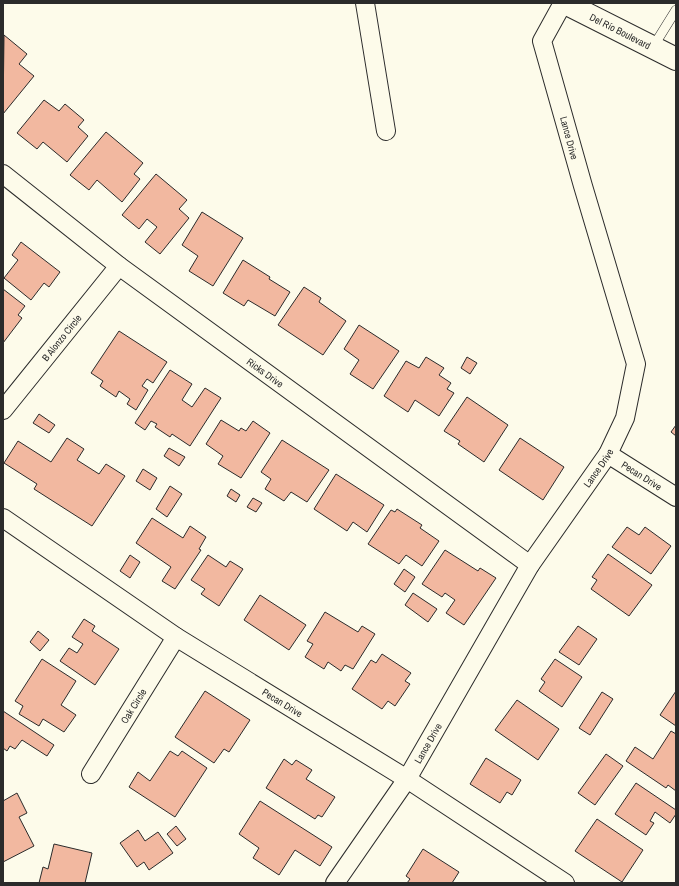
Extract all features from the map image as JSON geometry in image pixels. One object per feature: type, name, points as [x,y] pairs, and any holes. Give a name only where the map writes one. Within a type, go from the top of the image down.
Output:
[{"type":"main road","name":"Del Río Boulevard","points":[[564,3],[676,59]]},
{"type":"street","points":[[366,3],[386,131]]},
{"type":"street","name":"Lance Drive","points":[[335,883],[408,779],[530,565],[608,454],[625,418],[636,364],[583,186],[542,40],[564,3]]},
{"type":"street","name":"Ricks Drive","points":[[3,174],[119,266],[530,565]]},
{"type":"street","name":"B Alonzo Circle","points":[[3,410],[119,266]]},
{"type":"street","name":"Pecan Drive","points":[[608,454],[676,497]]},
{"type":"street","name":"Pecan Drive","points":[[3,518],[176,637],[408,779],[565,883]]},
{"type":"street","name":"Oak Circle","points":[[91,774],[176,637]]},
{"type":"lane","points":[[653,47],[676,10]]},
{"type":"building","points":[[4,35],[27,54],[19,64],[34,76],[3,114]]},
{"type":"building","points":[[44,100],[59,111],[65,104],[84,120],[78,127],[88,136],[67,162],[43,142],[37,149],[17,133]]},
{"type":"building","points":[[106,132],[143,163],[134,174],[140,179],[122,202],[97,180],[89,190],[70,175]]},
{"type":"building","points":[[156,174],[187,200],[179,209],[189,218],[160,254],[145,242],[157,227],[147,219],[139,229],[122,215]]},
{"type":"building","points":[[202,212],[243,238],[213,286],[189,271],[198,256],[182,245]]},
{"type":"building","points":[[21,242],[60,272],[49,287],[44,283],[31,300],[4,278],[18,260],[12,255]]},
{"type":"building","points":[[243,260],[290,292],[275,316],[248,300],[244,306],[223,293]]},
{"type":"building","points":[[304,287],[321,298],[319,302],[346,321],[323,355],[278,325]]},
{"type":"building","points":[[3,289],[25,306],[18,315],[22,318],[3,343]]},
{"type":"building","points":[[359,325],[399,351],[373,389],[350,374],[359,360],[344,349]]},
{"type":"building","points":[[119,331],[167,362],[153,383],[147,379],[142,386],[148,390],[136,410],[127,404],[130,399],[119,391],[116,397],[100,386],[103,381],[91,373]]},
{"type":"building","points":[[426,357],[444,368],[439,375],[451,383],[447,389],[454,393],[439,416],[415,400],[408,412],[384,396],[406,361],[419,368]]},
{"type":"building","points":[[467,357],[477,363],[470,374],[461,368]]},
{"type":"building","points":[[170,370],[192,384],[182,400],[192,407],[205,388],[221,398],[190,446],[172,434],[170,437],[155,427],[157,424],[151,421],[145,430],[135,423]]},
{"type":"building","points":[[467,397],[508,425],[484,462],[458,444],[460,441],[444,431]]},
{"type":"building","points":[[39,414],[55,425],[49,433],[33,423]]},
{"type":"building","points":[[221,420],[239,431],[241,428],[246,431],[253,421],[270,433],[241,478],[218,464],[223,456],[206,444]]},
{"type":"building","points":[[676,425],[676,436],[671,432]]},
{"type":"building","points":[[67,438],[84,449],[77,460],[99,474],[106,464],[125,476],[92,526],[34,489],[37,484],[4,463],[18,441],[51,462]]},
{"type":"building","points":[[520,438],[564,467],[543,500],[499,470]]},
{"type":"building","points":[[282,440],[329,470],[307,502],[291,492],[284,501],[265,489],[271,479],[261,472]]},
{"type":"building","points":[[169,448],[185,457],[179,466],[164,456]]},
{"type":"building","points":[[143,469],[157,478],[150,490],[136,481]]},
{"type":"building","points":[[336,474],[384,505],[367,532],[353,522],[347,531],[314,509]]},
{"type":"building","points":[[170,486],[182,494],[167,517],[156,509]]},
{"type":"building","points":[[231,489],[240,495],[236,502],[227,496]]},
{"type":"building","points":[[253,498],[262,503],[256,512],[247,507]]},
{"type":"building","points":[[397,509],[422,525],[420,528],[439,541],[422,566],[406,555],[399,564],[368,544],[391,510],[395,512]]},
{"type":"building","points":[[152,518],[183,538],[190,526],[206,537],[199,549],[201,550],[175,589],[162,581],[171,567],[136,543]]},
{"type":"building","points":[[627,527],[639,535],[645,527],[671,546],[651,574],[612,547]]},
{"type":"building","points":[[445,550],[478,571],[480,568],[496,578],[464,625],[446,613],[455,600],[445,593],[442,597],[422,584]]},
{"type":"building","points":[[608,554],[652,585],[629,616],[591,589],[597,580],[592,577]]},
{"type":"building","points":[[130,555],[140,562],[130,578],[120,571]]},
{"type":"building","points":[[208,555],[226,567],[230,561],[243,569],[219,606],[201,594],[205,589],[191,580]]},
{"type":"building","points":[[404,569],[415,577],[405,592],[394,584]]},
{"type":"building","points":[[413,593],[437,609],[428,622],[405,605]]},
{"type":"building","points":[[260,595],[306,625],[289,650],[244,620]]},
{"type":"building","points":[[325,612],[358,632],[362,626],[375,634],[353,669],[345,665],[341,671],[328,662],[324,669],[305,657],[313,644],[307,641]]},
{"type":"building","points":[[84,619],[95,626],[92,631],[119,649],[95,685],[60,661],[69,648],[77,653],[83,644],[72,637]]},
{"type":"building","points":[[578,626],[597,639],[579,665],[559,652]]},
{"type":"building","points":[[38,631],[49,640],[40,651],[30,642]]},
{"type":"building","points":[[382,654],[411,673],[405,681],[410,684],[395,706],[388,701],[382,709],[352,689],[371,660],[376,663]]},
{"type":"building","points":[[42,659],[76,681],[61,705],[76,715],[64,732],[43,719],[39,726],[19,714],[23,706],[15,701]]},
{"type":"building","points":[[555,659],[582,677],[562,707],[539,691],[545,682],[541,679]]},
{"type":"building","points":[[205,691],[250,720],[229,752],[224,749],[214,763],[175,737]]},
{"type":"building","points":[[676,691],[676,726],[660,715]]},
{"type":"building","points":[[602,692],[613,699],[590,735],[579,728]]},
{"type":"building","points":[[517,700],[559,729],[538,760],[495,730]]},
{"type":"building","points":[[3,711],[54,745],[47,756],[22,740],[15,749],[10,746],[7,751],[3,748]]},
{"type":"building","points":[[671,731],[676,734],[676,791],[668,785],[666,788],[626,761],[635,747],[653,759]]},
{"type":"building","points":[[170,751],[178,756],[182,751],[207,768],[175,817],[129,787],[138,772],[150,781]]},
{"type":"building","points":[[606,754],[623,766],[595,805],[578,793]]},
{"type":"building","points":[[486,758],[521,780],[512,795],[507,792],[500,803],[470,784]]},
{"type":"building","points":[[284,759],[292,765],[296,760],[312,770],[306,779],[335,797],[322,817],[318,815],[315,819],[266,788]]},
{"type":"building","points":[[636,783],[676,810],[676,814],[670,823],[655,812],[650,821],[654,823],[646,835],[615,814]]},
{"type":"building","points":[[17,793],[27,813],[19,817],[34,846],[3,862],[3,801]]},
{"type":"building","points":[[260,801],[332,847],[320,866],[295,850],[279,875],[253,858],[259,848],[239,834]]},
{"type":"building","points":[[597,819],[643,850],[622,882],[575,851]]},
{"type":"building","points":[[176,826],[186,839],[177,846],[167,834]]},
{"type":"building","points":[[138,830],[145,841],[158,832],[173,853],[149,870],[144,862],[137,867],[120,843]]},
{"type":"building","points":[[54,844],[92,853],[85,883],[39,883],[43,867],[48,869]]},
{"type":"building","points":[[423,849],[459,872],[452,883],[407,883],[410,879],[406,876]]}]
